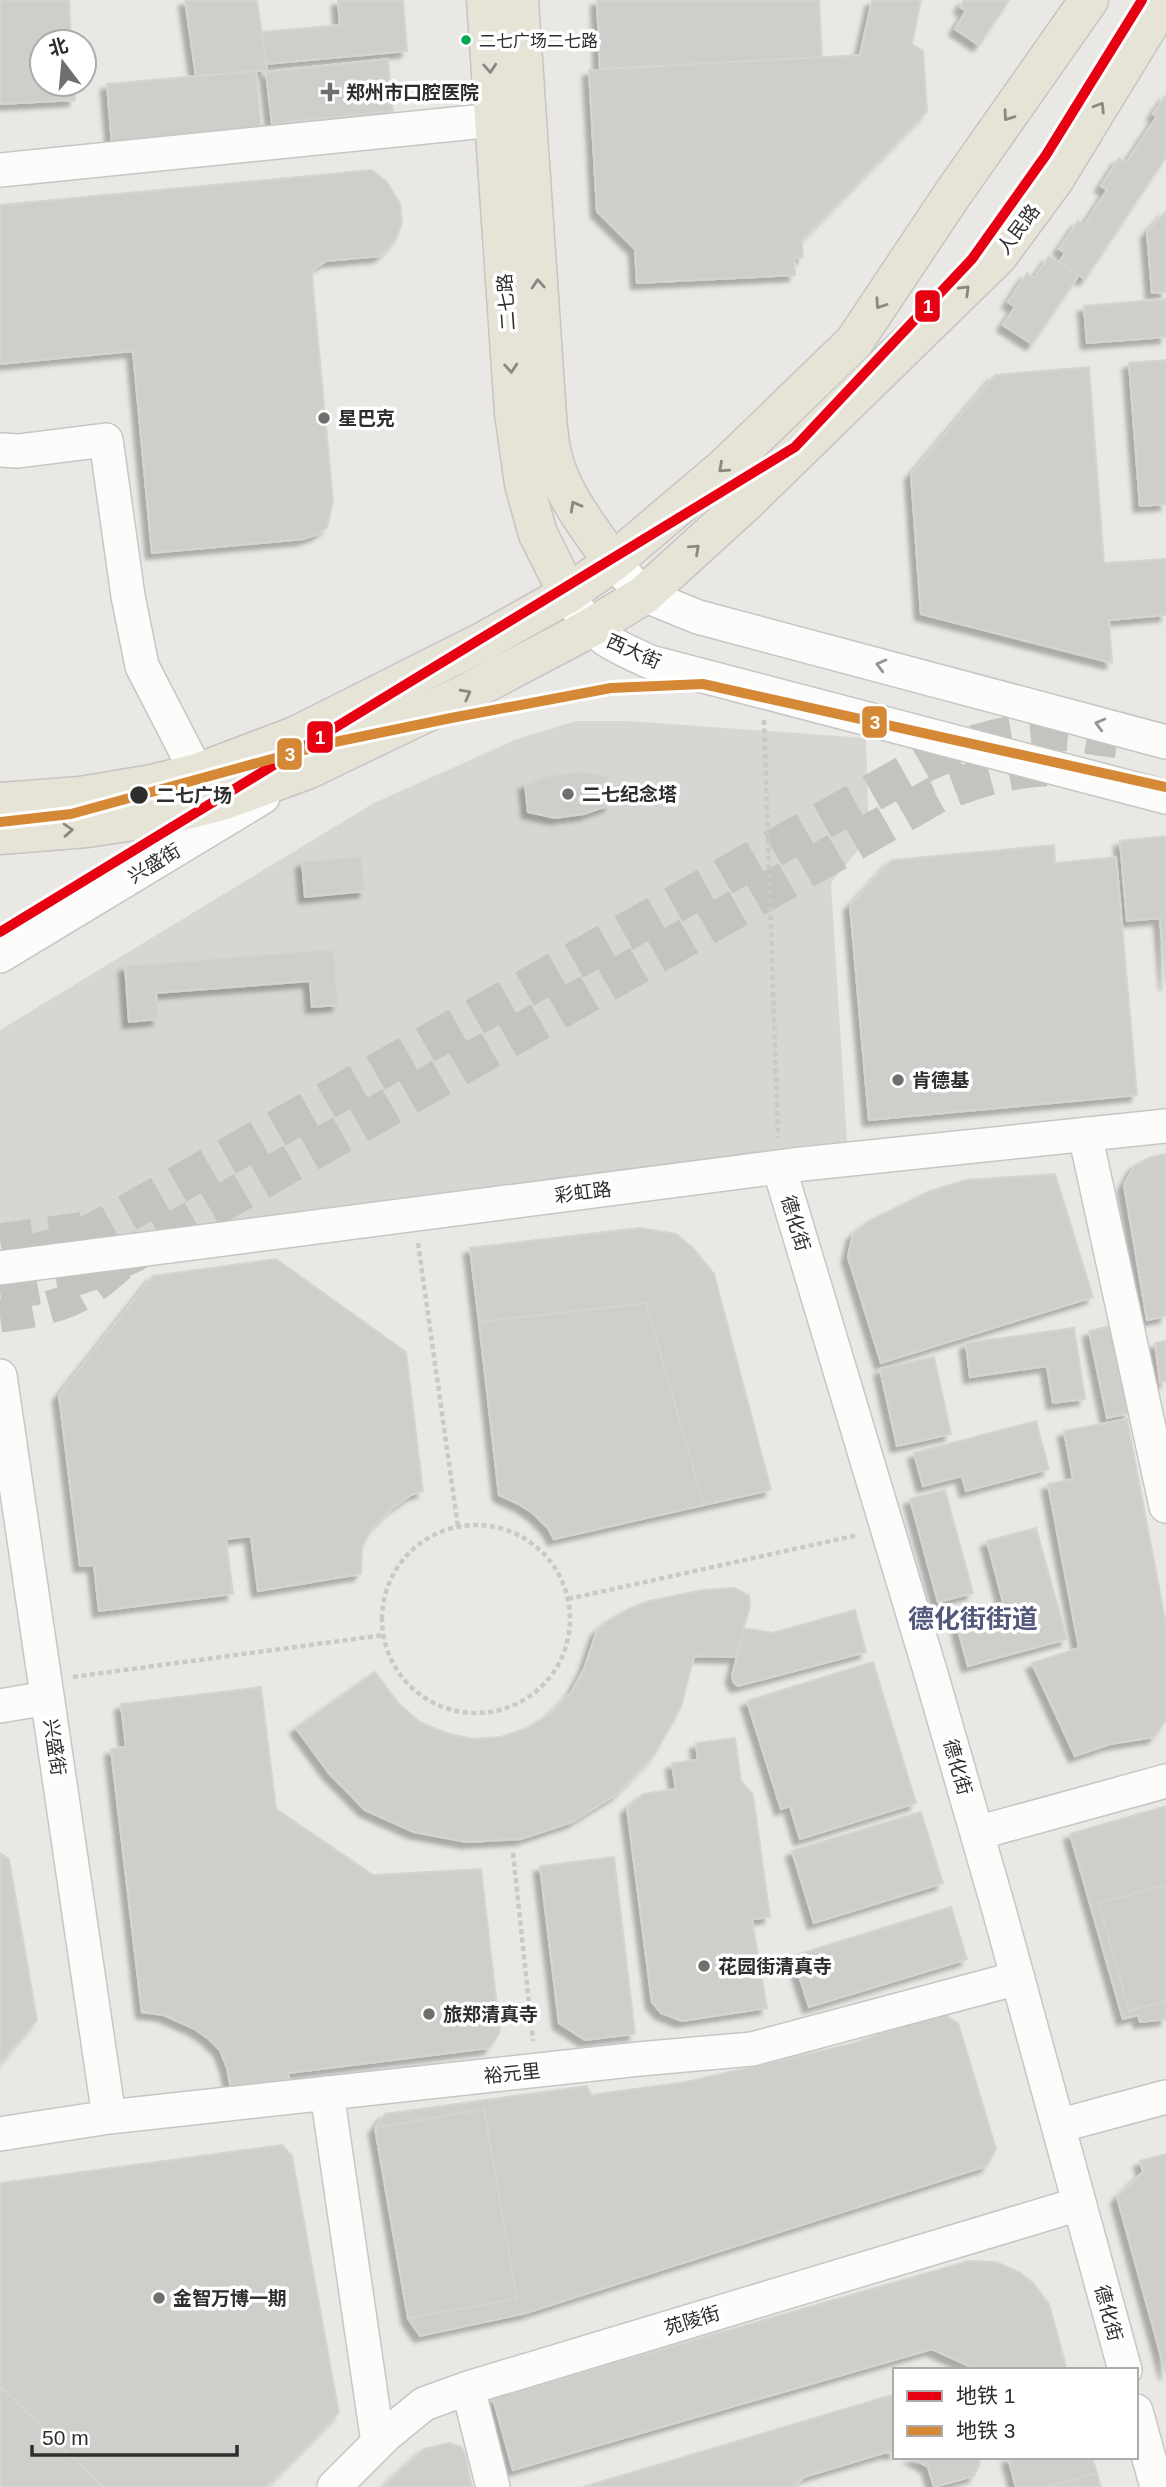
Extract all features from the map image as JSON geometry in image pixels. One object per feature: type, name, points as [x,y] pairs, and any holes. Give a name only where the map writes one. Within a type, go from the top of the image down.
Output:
[{"type":"main road","name":"二七路","points":[[486,0],[514,412],[531,514],[568,594]]},
{"type":"main road","name":"二七路","points":[[519,0],[552,456],[565,488],[582,518],[613,562]]},
{"type":"main road","points":[[0,802],[80,796],[152,784],[197,773],[295,736],[484,641],[568,594],[613,562],[726,466],[854,342],[952,195],[1089,0]]},
{"type":"main road","name":"人民路","points":[[0,835],[87,828],[160,817],[225,800],[307,770],[461,696],[590,628],[644,595],[756,493],[998,256],[1054,180],[1164,0]]},
{"type":"street","points":[[0,170],[494,120]]},
{"type":"street","points":[[0,450],[18,451],[106,440],[128,596],[142,666],[197,773]]},
{"type":"street","points":[[613,562],[644,595],[698,617],[1166,742]]},
{"type":"street","name":"西大街","points":[[568,594],[590,628],[603,640],[650,663],[1166,797]]},
{"type":"street","name":"兴盛街","points":[[0,956],[307,770]]},
{"type":"street","name":"彩虹路","points":[[0,1268],[779,1167],[1166,1126]]},
{"type":"street","points":[[1085,1134],[1166,1506]]},
{"type":"street","name":"德化街","points":[[779,1167],[977,1833],[1124,2368]]},
{"type":"street","name":"兴盛街","points":[[0,1376],[2,1410],[109,2117]]},
{"type":"street","points":[[0,1706],[46,1689]]},
{"type":"street","points":[[977,1833],[1166,1781]]},
{"type":"street","name":"裕元里","points":[[0,2134],[109,2117],[752,2049],[1018,1978]]},
{"type":"street","points":[[327,2093],[378,2443]]},
{"type":"street","points":[[1058,2126],[1166,2097]]},
{"type":"street","name":"苑陵街","points":[[334,2487],[378,2443],[424,2404],[468,2388],[1079,2204]]},
{"type":"street","points":[[468,2388],[493,2487]]},
{"type":"street","points":[[1138,2418],[1157,2487]]},
{"type":"path","points":[[763,691],[779,1167]]},
{"type":"path","points":[[414,1214],[458,1527]]},
{"type":"path","points":[[458,1527],[497,1527],[533,1544],[547,1557],[558,1573],[568,1600],[570,1629],[558,1666],[532,1695],[515,1705],[496,1711],[457,1711],[438,1705],[421,1695],[406,1682],[395,1667],[384,1635],[382,1609],[395,1572],[422,1542],[458,1527]]},
{"type":"path","points":[[568,1600],[888,1529]]},
{"type":"path","points":[[46,1689],[384,1635]]},
{"type":"path","points":[[513,1853],[536,2070]]},
{"type":"shaded area","points":[[576,721],[628,721],[866,738],[869,836],[831,883],[847,1142],[3,1250],[0,1229],[0,1030],[374,803],[517,739]]},
{"type":"building","points":[[0,0],[69,0],[70,28],[28,28],[28,98],[75,100],[0,104]]},
{"type":"building","points":[[185,0],[257,0],[267,70],[196,76]]},
{"type":"building","points":[[338,0],[403,0],[407,51],[266,64],[262,32],[340,25]]},
{"type":"building","points":[[597,0],[819,0],[822,57],[600,69]]},
{"type":"building","points":[[872,0],[921,0],[912,44],[923,51],[927,111],[802,240],[803,257],[794,258],[795,275],[637,283],[635,249],[597,211],[589,70],[860,55]]},
{"type":"building","points":[[964,0],[1009,0],[979,45],[955,29],[966,11],[960,7]]},
{"type":"building","name":"郑州市口腔医院","points":[[388,59],[393,111],[272,124],[266,72]]},
{"type":"building","points":[[256,71],[261,130],[112,144],[107,84]]},
{"type":"building","points":[[1166,95],[1166,157],[1085,279],[1059,262],[1065,253],[1059,249],[1078,221],[1084,225],[1107,190],[1101,186],[1119,158],[1126,163],[1157,116],[1153,114]]},
{"type":"building","points":[[372,170],[387,182],[400,204],[402,223],[395,241],[380,256],[326,261],[314,269],[312,276],[333,502],[327,527],[318,534],[303,539],[152,553],[133,351],[0,364],[0,205]]},
{"type":"building","points":[[1166,211],[1166,292],[1152,293],[1147,232]]},
{"type":"building","points":[[1049,256],[1079,275],[1032,344],[1003,325],[1015,307],[1008,302],[1027,273],[1034,278]]},
{"type":"building","points":[[1166,299],[1166,337],[1087,343],[1084,306]]},
{"type":"building","points":[[1166,360],[1166,504],[1140,506],[1129,363]]},
{"type":"building","points":[[1089,367],[1104,563],[1166,559],[1166,615],[1109,620],[1112,663],[921,614],[911,474],[995,375]]},
{"type":"building","name":"二七纪念塔","points":[[580,772],[607,776],[610,805],[584,814],[555,818],[528,812],[525,784],[551,775]]},
{"type":"building","points":[[1166,836],[1166,985],[1160,918],[1127,921],[1120,841]]},
{"type":"building","points":[[1054,845],[1055,863],[1116,857],[1137,1095],[869,1120],[850,905],[892,860]]},
{"type":"building","points":[[361,856],[365,891],[305,897],[302,862]]},
{"type":"building","points":[[334,949],[338,1005],[312,1007],[310,981],[156,993],[158,1019],[129,1022],[125,966]]},
{"type":"building","points":[[1166,1154],[1166,1316],[1147,1320],[1124,1185],[1135,1165],[1151,1157]]},
{"type":"building","points":[[1055,1174],[1093,1297],[881,1363],[848,1257],[853,1234],[869,1221],[928,1192],[966,1180]]},
{"type":"building","points":[[639,1228],[676,1234],[692,1247],[714,1274],[771,1490],[704,1505],[646,1303],[479,1322],[470,1248]]},
{"type":"building","points":[[276,1259],[406,1352],[423,1491],[411,1495],[391,1509],[372,1528],[362,1547],[361,1574],[258,1591],[251,1536],[226,1539],[233,1594],[99,1611],[94,1565],[80,1566],[59,1395],[153,1276]]},
{"type":"building","points":[[646,1303],[704,1505],[554,1539],[548,1528],[534,1514],[499,1495],[479,1322]]},
{"type":"building","points":[[1111,1326],[1130,1413],[1107,1418],[1089,1331]]},
{"type":"building","points":[[1074,1328],[1085,1399],[1053,1403],[1047,1366],[970,1377],[966,1343]]},
{"type":"building","points":[[1166,1341],[1166,1381],[1160,1382],[1155,1343]]},
{"type":"building","points":[[934,1357],[951,1434],[897,1446],[880,1369]]},
{"type":"building","points":[[1127,1419],[1166,1624],[1166,1720],[1154,1737],[1110,1744],[1075,1756],[1032,1663],[1079,1648],[1048,1484],[1073,1479],[1064,1431]]},
{"type":"building","points":[[1036,1421],[1049,1469],[966,1491],[962,1476],[923,1486],[914,1453]]},
{"type":"building","points":[[945,1490],[973,1593],[938,1602],[910,1499]]},
{"type":"building","points":[[1036,1528],[1067,1639],[968,1666],[957,1626],[1006,1613],[987,1541]]},
{"type":"building","points":[[734,1588],[749,1596],[750,1606],[736,1657],[694,1656],[681,1707],[654,1755],[617,1794],[572,1822],[521,1839],[467,1842],[414,1832],[365,1810],[329,1773],[296,1728],[375,1672],[399,1704],[420,1722],[446,1733],[473,1739],[501,1737],[528,1728],[551,1713],[571,1693],[584,1669],[597,1630],[609,1620],[649,1601],[703,1590]]},
{"type":"building","points":[[855,1610],[866,1652],[738,1686],[734,1683],[732,1676],[744,1628],[772,1633]]},
{"type":"building","points":[[873,1662],[916,1803],[800,1839],[790,1806],[781,1809],[747,1701]]},
{"type":"building","points":[[261,1687],[276,1809],[373,1875],[481,1869],[500,2032],[489,2048],[288,2073],[289,2082],[231,2089],[220,2050],[209,2039],[195,2029],[164,2015],[142,2012],[111,1749],[126,1747],[121,1704]]},
{"type":"building","points":[[735,1738],[741,1780],[753,1795],[770,1917],[752,1919],[767,2008],[682,2021],[661,2013],[652,2002],[627,1808],[643,1794],[676,1789],[672,1763],[698,1760],[696,1743]]},
{"type":"building","points":[[1166,1806],[1166,2019],[1140,2022],[1138,2015],[1123,2019],[1070,1834]]},
{"type":"building","points":[[921,1812],[943,1883],[814,1923],[792,1851]]},
{"type":"building","points":[[0,1853],[9,1859],[37,2020],[0,2064]]},
{"type":"building","points":[[614,1857],[635,2034],[585,2040],[559,2023],[540,1866]]},
{"type":"building","points":[[1166,1885],[1166,2001],[1129,2011],[1099,1903]]},
{"type":"building","points":[[951,1907],[967,1959],[809,2007],[793,1956]]},
{"type":"building","points":[[942,2013],[958,2023],[996,2149],[987,2166],[526,2313],[420,2336],[408,2318],[375,2128],[385,2114],[587,2086],[591,2095],[686,2082],[851,2044]]},
{"type":"building","points":[[484,2109],[517,2299],[408,2318],[375,2128]]},
{"type":"building","name":"金智万博一期","points":[[282,2145],[292,2156],[339,2413],[266,2487],[0,2487],[0,2183]]},
{"type":"building","points":[[1166,2154],[1166,2374],[1117,2197],[1143,2172],[1140,2161]]},
{"type":"building","points":[[969,2261],[996,2262],[1019,2272],[1033,2283],[1049,2304],[1066,2368],[974,2368],[932,2349],[513,2470],[493,2398]]},
{"type":"building","points":[[0,2386],[103,2487],[0,2487]]},
{"type":"building","points":[[893,2395],[893,2453],[887,2452],[804,2477],[794,2487],[583,2487]]},
{"type":"building","points":[[449,2443],[461,2447],[465,2454],[472,2487],[383,2487],[424,2449]]},
{"type":"building","points":[[914,2459],[979,2459],[980,2463],[974,2476],[934,2487],[928,2467]]},
{"type":"building","points":[[1009,2459],[1093,2459],[1097,2473],[1048,2487],[1016,2487]]},
{"type":"building","points":[[1097,2473],[1101,2487],[1048,2487]]},
{"type":"tunnel","points":[[22,1255],[65,1244],[106,1225],[927,762],[974,744],[1024,733],[1065,732],[1117,739]]},
{"type":"tunnel","points":[[0,1291],[69,1279],[134,1253],[936,795],[994,775],[1055,767]]},
{"type":"tunnel","points":[[0,1240],[106,1225]]},
{"type":"tunnel","points":[[0,1316],[58,1304],[80,1295],[134,1253]]},
{"type":"metro line","name":"1","points":[[0,932],[795,447],[972,259],[1046,155],[1142,0]]},
{"type":"metro line","name":"3","points":[[0,822],[71,814],[330,743],[451,718],[611,688],[703,684],[1166,787]]},
{"type":"place","name":"二七广场二七路","points":[[466,40]]},
{"type":"place","name":"郑州市口腔医院","points":[[330,92]]},
{"type":"place","name":"星巴克","points":[[324,418]]},
{"type":"place","name":"二七纪念塔","points":[[568,794]]},
{"type":"place","name":"二七广场","points":[[139,795]]},
{"type":"place","name":"肯德基","points":[[898,1080]]},
{"type":"place","name":"花园街清真寺","points":[[704,1966]]},
{"type":"place","name":"旅郑清真寺","points":[[429,2014]]},
{"type":"place","name":"金智万博一期","points":[[159,2298]]},
{"type":"district","name":"德化街街道","points":[[973,1619]]}]
